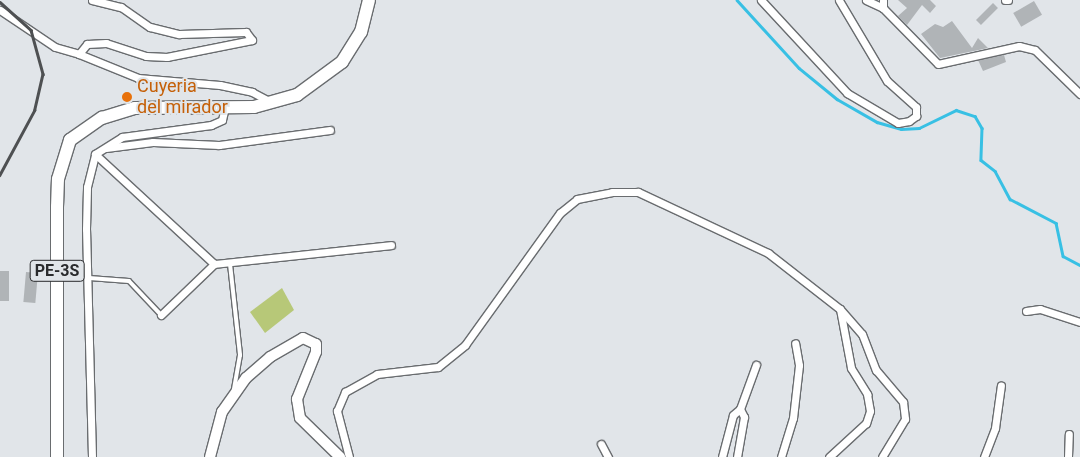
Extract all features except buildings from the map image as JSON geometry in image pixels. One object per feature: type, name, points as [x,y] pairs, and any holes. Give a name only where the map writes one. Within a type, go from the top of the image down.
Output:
[{"type":"highway","name":"PE-3S","points":[[57,457],[58,179],[70,140],[114,113],[135,108],[225,107],[273,104],[309,89],[342,62],[361,32],[369,0]]},
{"type":"street","points":[[79,54],[87,44],[106,42],[146,56],[167,57],[252,40],[246,32],[179,34],[150,27],[121,7],[92,0]]},
{"type":"street","points":[[761,0],[847,92],[898,122],[909,121],[916,116],[916,108],[887,81],[838,0]]},
{"type":"street","points":[[866,0],[883,4],[938,64],[1019,46],[1035,50],[1080,94]]},
{"type":"street","points":[[0,10],[55,47],[79,54],[138,78],[220,85],[252,92],[273,104]]},
{"type":"street","points":[[92,457],[87,187],[96,154],[122,137],[211,125],[222,120],[225,107]]},
{"type":"street","points":[[105,148],[153,142],[218,145],[330,130]]},
{"type":"street","points":[[96,154],[214,264],[283,260],[336,248],[391,245]]},
{"type":"street","points":[[349,457],[337,411],[345,392],[377,374],[438,367],[465,345],[560,213],[577,199],[638,192],[768,253],[840,309],[862,334],[876,370],[903,402],[905,419],[882,457]]},
{"type":"street","points":[[161,315],[214,264]]},
{"type":"street","points":[[829,457],[866,423],[870,411],[866,394],[850,368],[840,309]]},
{"type":"street","points":[[1026,310],[1046,311],[1080,322]]},
{"type":"street","points":[[210,457],[218,420],[233,398],[270,357],[285,346],[311,339],[316,352],[297,399],[300,418],[340,457]]},
{"type":"street","points":[[780,457],[793,418],[799,365],[795,343]]},
{"type":"street","points":[[722,457],[733,415],[740,409],[756,365]]},
{"type":"street","points":[[984,457],[995,428],[1001,385]]},
{"type":"street","points":[[737,457],[744,417],[740,409]]},
{"type":"street","points":[[1068,457],[1069,434]]},
{"type":"street","points":[[601,444],[608,457]]},
{"type":"lane","points":[[230,264],[240,355],[233,398]]},
{"type":"lane","points":[[89,278],[129,281],[161,315]]},
{"type":"green space","points":[[282,288],[294,310],[265,333],[250,312]]},
{"type":"waterway","points":[[737,0],[799,68],[837,99],[877,122],[901,129],[919,128],[956,110],[975,116],[982,128],[981,160],[995,171],[1010,199],[1056,223],[1063,256],[1080,265]]},
{"type":"railway","points":[[0,2],[31,30],[43,74],[35,110],[0,175]]},
{"type":"place","name":"Cuyeria del mirador","points":[[127,97]]}]
